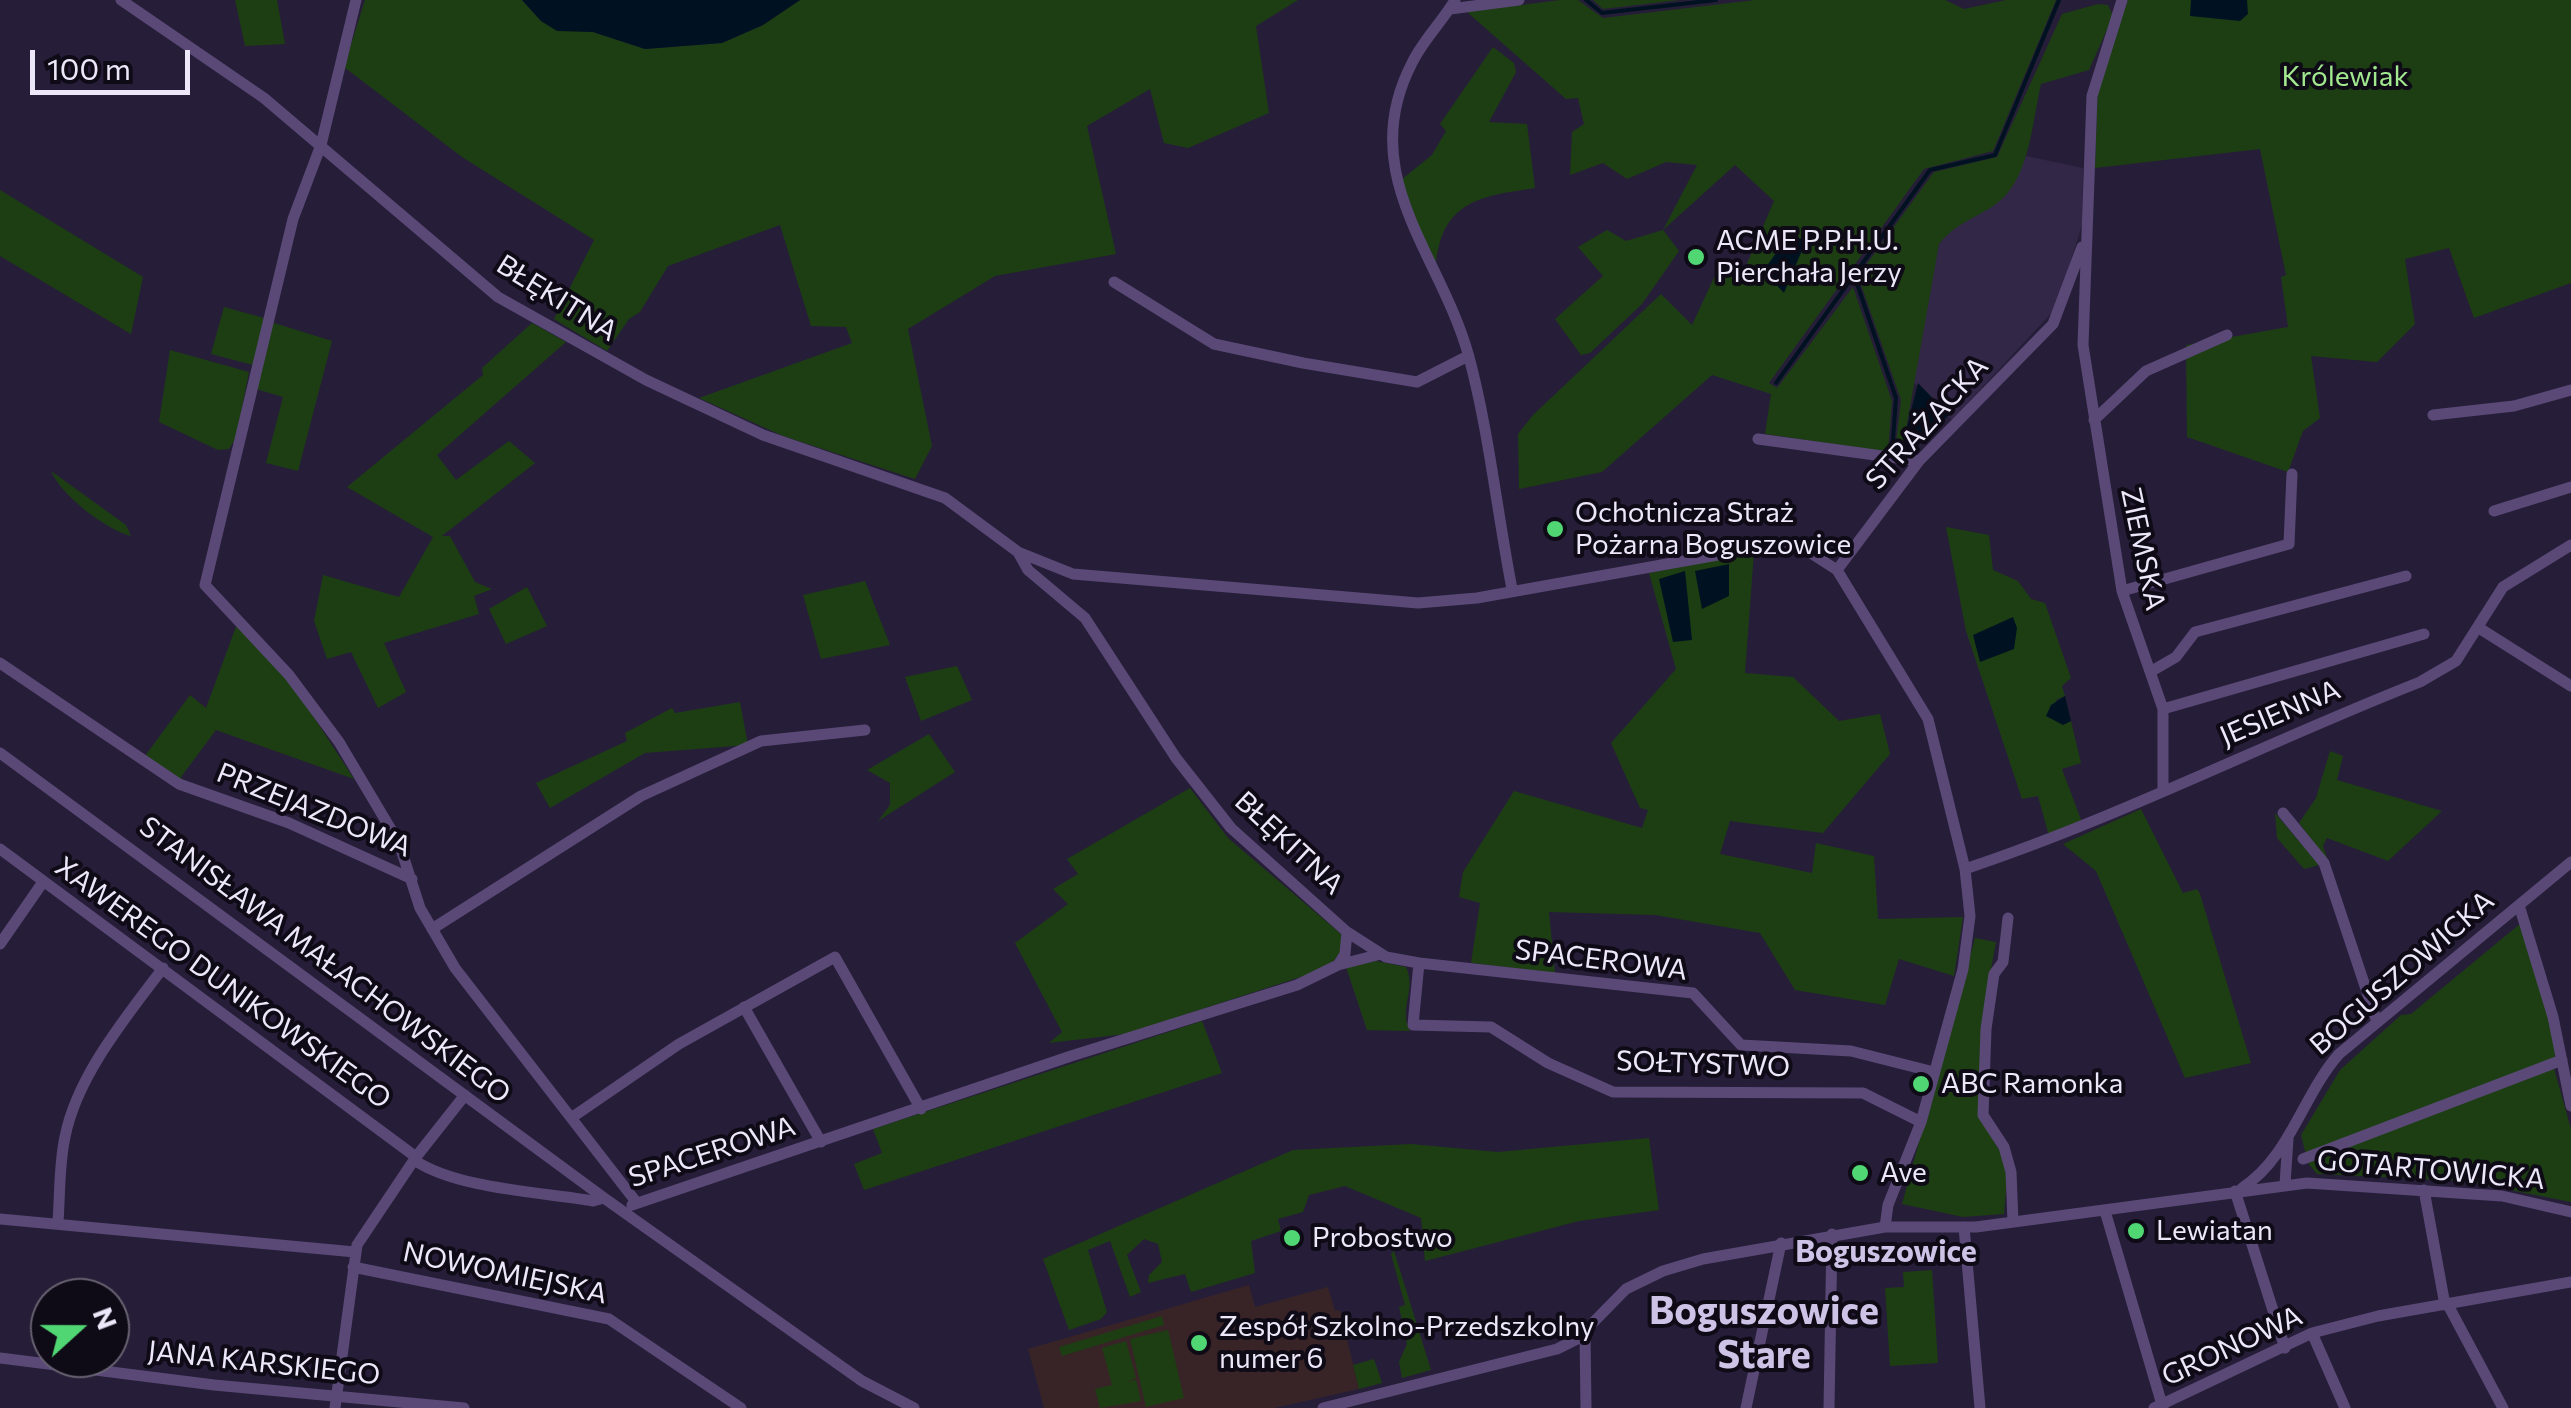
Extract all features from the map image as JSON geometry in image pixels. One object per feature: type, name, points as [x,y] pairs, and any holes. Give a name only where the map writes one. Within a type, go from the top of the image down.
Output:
[{"type":"street","name":"BŁĘKITNA","points":[[121,0],[239,80],[322,145],[498,297],[646,380],[763,435],[945,498],[1018,552],[1073,574],[1418,602],[1477,598],[1512,589]]},
{"type":"street","points":[[322,145],[356,0]]},
{"type":"street","points":[[1519,0],[1452,4],[1412,60],[1399,93],[1392,160],[1403,209],[1468,356],[1512,589],[1779,544],[1806,550],[1836,570],[1928,719],[1965,869],[1970,916],[1963,969],[1921,1122],[1888,1204],[1884,1226]]},
{"type":"street","name":"ZIEMSKA","points":[[2122,0],[2093,85],[2084,370],[2122,590],[2163,709],[2162,790]]},
{"type":"street","name":"PRZEJAZDOWA","points":[[322,145],[294,219],[205,585],[289,675],[339,742],[399,844],[412,879]]},
{"type":"street","name":"ZIEMSKA","points":[[2059,312],[2086,236]]},
{"type":"street","points":[[1114,282],[1214,344],[1303,363],[1417,382],[1468,356]]},
{"type":"street","points":[[2059,312],[2083,314]]},
{"type":"street","name":"STRAŻACKA","points":[[1836,570],[1919,461],[2037,341],[2059,312]]},
{"type":"street","points":[[2094,420],[2146,371],[2226,334]]},
{"type":"street","points":[[2434,415],[2514,406],[2571,390]]},
{"type":"street","points":[[1758,439],[1919,461]]},
{"type":"street","points":[[2122,590],[2289,544],[2292,474]]},
{"type":"street","points":[[2494,511],[2571,487]]},
{"type":"street","name":"JESIENNA","points":[[1965,869],[2081,830],[2162,790],[2420,682],[2456,661],[2503,587],[2571,545]]},
{"type":"street","name":"BŁĘKITNA","points":[[1018,552],[1028,570],[1085,618],[1176,758],[1231,828],[1348,932],[1381,954]]},
{"type":"street","points":[[2150,672],[2176,658],[2195,632],[2406,576]]},
{"type":"street","points":[[2479,628],[2571,686]]},
{"type":"street","points":[[2163,709],[2424,634]]},
{"type":"street","name":"PRZEJAZDOWA","points":[[0,663],[179,784],[289,823],[412,879]]},
{"type":"street","points":[[432,929],[641,796],[762,741],[864,730]]},
{"type":"street","name":"STANISŁAWA MAŁACHOWSKIEGO","points":[[0,752],[619,1209],[862,1381],[914,1408]]},
{"type":"street","points":[[2283,813],[2324,863],[2377,1022]]},
{"type":"street","name":"XAWEREGO DUNIKOWSKIEGO","points":[[0,850],[430,1171],[593,1201],[604,1198]]},
{"type":"street","name":"BOGUSZOWICKA","points":[[2237,1191],[2272,1162],[2322,1074],[2377,1022],[2571,862]]},
{"type":"street","name":"STANISŁAWA MAŁACHOWSKIEGO","points":[[412,879],[420,908],[455,968],[574,1116],[637,1202]]},
{"type":"street","points":[[0,944],[43,882]]},
{"type":"street","points":[[2519,905],[2538,960],[2567,1074],[2571,1106]]},
{"type":"street","points":[[2008,918],[2004,962],[1994,974],[1986,1029],[1983,1116],[2008,1160],[2013,1222]]},
{"type":"street","points":[[1338,965],[1348,932]]},
{"type":"street","name":"SPACEROWA","points":[[619,1209],[1070,1056],[1278,991],[1338,965],[1381,954],[1419,963],[1694,993],[1741,1045],[1851,1051],[1934,1072]]},
{"type":"street","points":[[574,1116],[678,1044],[835,957],[920,1109]]},
{"type":"street","name":"SOŁTYSTWO","points":[[1419,963],[1413,1026],[1491,1027],[1548,1062],[1613,1092],[1863,1093],[1921,1122]]},
{"type":"street","points":[[58,1222],[65,1135],[72,1116],[108,1047],[163,968]]},
{"type":"street","name":"SPACEROWA","points":[[744,1007],[821,1142]]},
{"type":"street","points":[[2304,1159],[2562,1060]]},
{"type":"street","points":[[335,1402],[355,1252],[415,1158],[465,1095]]},
{"type":"street","name":"BOGUSZOWICKA","points":[[2281,1185],[2288,1139]]},
{"type":"street","points":[[1323,1408],[1556,1350],[1585,1332],[1626,1289],[1644,1278],[1703,1258],[1884,1226],[1964,1227],[2013,1222],[2281,1185],[2272,1162]]},
{"type":"street","name":"GOTARTOWICKA","points":[[2281,1185],[2424,1190],[2525,1199],[2571,1212]]},
{"type":"street","points":[[619,1209],[623,1186]]},
{"type":"street","points":[[2424,1190],[2447,1305],[2503,1408]]},
{"type":"street","points":[[2237,1191],[2285,1348]]},
{"type":"street","points":[[2106,1211],[2160,1407]]},
{"type":"street","points":[[0,1219],[355,1252]]},
{"type":"street","points":[[1964,1227],[1980,1408]]},
{"type":"street","points":[[1830,1408],[1832,1234]]},
{"type":"street","points":[[1746,1408],[1781,1243]]},
{"type":"street","name":"NOWOMIEJSKA","points":[[353,1267],[609,1320],[741,1408]]},
{"type":"street","name":"GRONOWA","points":[[2160,1407],[2312,1333],[2571,1282]]},
{"type":"street","points":[[1585,1332],[1586,1408]]},
{"type":"street","points":[[2312,1333],[2344,1408]]},
{"type":"street","name":"JANA KARSKIEGO","points":[[0,1358],[335,1402],[464,1408]]},
{"type":"shaded area","points":[[2026,156],[2083,168],[2082,225],[2056,308],[1952,420],[1913,382],[1939,244],[1954,225],[2004,197]]},
{"type":"shaded area","name":"Zespół Szkolno-Przedszkolny numer 6","points":[[1249,1285],[1255,1307],[1328,1287],[1335,1311],[1340,1310],[1359,1389],[1274,1408],[1044,1408],[1028,1349]]},
{"type":"green space","points":[[235,0],[277,0],[285,44],[245,46]]},
{"type":"green space","points":[[365,0],[522,0],[541,21],[557,30],[593,32],[645,49],[722,43],[763,25],[800,0],[1298,0],[1256,26],[1269,113],[1188,148],[1164,143],[1150,89],[1087,126],[1116,254],[995,276],[908,329],[932,446],[915,479],[783,436],[699,398],[852,343],[846,327],[811,326],[780,225],[668,266],[640,312],[629,319],[607,351],[554,319],[594,240],[462,157],[344,67]]},
{"type":"green space","points":[[1578,0],[1603,18],[1755,0],[1945,0],[1964,9],[2006,0],[2056,0],[1993,151],[1924,169],[1769,383],[1777,388],[1853,287],[1892,401],[1888,452],[1765,434],[1771,394],[1712,375],[1602,472],[1519,489],[1518,434],[1533,415],[1661,294],[1692,325],[1719,267],[1739,282],[1774,201],[1735,165],[1663,230],[1697,165],[1666,162],[1627,179],[1603,163],[1570,175],[1572,132],[1584,124],[1578,98],[1566,99],[1467,12]]},
{"type":"green space","points":[[1593,0],[1680,0],[1603,9]]},
{"type":"green space","name":"Królewiak","points":[[2128,0],[2571,0],[2571,283],[2474,318],[2449,248],[2405,259],[2415,324],[2377,362],[2311,356],[2320,418],[2303,431],[2288,472],[2187,437],[2186,345],[2288,327],[2281,277],[2286,275],[2260,149],[2095,168],[2098,84]]},
{"type":"green space","points":[[2108,5],[2113,16],[2089,70],[2041,84],[2029,144],[2012,187],[2003,198],[1939,244],[1902,452],[1895,452],[1901,400],[1858,276],[1934,172],[1997,157],[2062,14]]},
{"type":"green space","points":[[1493,47],[1514,63],[1516,72],[1489,122],[1527,124],[1535,188],[1482,199],[1456,214],[1440,242],[1436,263],[1407,204],[1401,180],[1432,155],[1446,131],[1440,124]]},
{"type":"green space","points":[[0,190],[143,277],[131,334],[0,256]]},
{"type":"green space","points":[[1607,230],[1626,241],[1663,230],[1679,251],[1642,304],[1590,353],[1581,355],[1555,319],[1603,276],[1578,247]]},
{"type":"green space","points":[[224,307],[264,318],[253,365],[211,354]]},
{"type":"green space","points":[[271,322],[332,341],[298,471],[266,463],[283,397],[256,389]]},
{"type":"green space","points":[[532,323],[566,342],[437,455],[456,480],[509,441],[535,463],[442,536],[450,536],[475,582],[492,589],[474,596],[479,614],[384,643],[406,692],[378,708],[351,652],[327,659],[314,621],[323,575],[399,597],[433,537],[347,487],[483,375],[482,368]]},
{"type":"green space","points":[[170,350],[249,372],[236,438],[229,449],[218,450],[159,422]]},
{"type":"green space","points":[[51,471],[126,525],[131,536],[85,510],[64,491]]},
{"type":"green space","points":[[1946,527],[1989,535],[1993,570],[2018,581],[2031,599],[2045,603],[2071,678],[2062,686],[2065,696],[2056,700],[2063,725],[2071,721],[2081,763],[2062,769],[2083,825],[2049,836],[2038,796],[2022,799],[1966,631]]},
{"type":"green space","points":[[1754,552],[1745,673],[1793,677],[1839,721],[1880,714],[1890,754],[1823,833],[1730,821],[1720,854],[1812,873],[1816,843],[1874,856],[1878,919],[1963,917],[1954,976],[1899,959],[1885,1005],[1795,990],[1760,933],[1655,915],[1549,912],[1555,973],[1471,963],[1480,903],[1459,897],[1463,872],[1514,791],[1642,828],[1648,810],[1640,808],[1611,743],[1676,669],[1649,573]]},
{"type":"green space","points":[[865,581],[890,645],[821,659],[803,595]]},
{"type":"green space","points":[[527,587],[547,626],[506,644],[489,609]]},
{"type":"green space","points":[[237,624],[289,679],[354,779],[216,730],[181,777],[184,782],[145,756],[190,695],[206,708]]},
{"type":"green space","points":[[957,666],[972,700],[921,721],[905,677]]},
{"type":"green space","points":[[740,702],[748,745],[645,753],[550,808],[536,783],[627,741],[625,733],[672,708],[675,713]]},
{"type":"green space","points":[[929,734],[955,772],[878,821],[890,805],[890,783],[867,770]]},
{"type":"green space","points":[[2330,751],[2343,756],[2337,780],[2442,811],[2388,861],[2327,838],[2323,846],[2328,861],[2299,823],[2316,798]]},
{"type":"green space","points":[[1190,788],[1228,838],[1341,934],[1345,946],[1328,968],[1125,1034],[1049,1043],[1062,1032],[1015,943],[1068,904],[1053,889],[1078,874],[1067,859]]},
{"type":"green space","points":[[2141,809],[2183,893],[2197,889],[2200,894],[2251,1063],[2185,1078],[2096,871],[2063,844]]},
{"type":"green space","points":[[2275,813],[2319,865],[2304,869],[2277,838]]},
{"type":"green space","points":[[2521,923],[2556,1048],[2553,1065],[2571,1129],[2571,1202],[2464,1181],[2317,1174],[2308,1163],[2301,1135],[2340,1070],[2401,1015],[2411,1014]]},
{"type":"green space","points":[[1975,938],[1996,942],[1984,1008],[1979,1115],[2002,1155],[2007,1178],[2004,1214],[1963,1217],[1902,1204]]},
{"type":"green space","points":[[1376,961],[1406,967],[1410,1031],[1367,1030],[1346,967]]},
{"type":"green space","points":[[1202,1021],[1222,1073],[864,1190],[854,1164],[882,1153],[873,1129]]},
{"type":"green space","points":[[1649,1138],[1659,1210],[1579,1221],[1425,1261],[1421,1218],[1345,1186],[1309,1195],[1303,1212],[1278,1219],[1281,1231],[1251,1241],[1255,1273],[1191,1292],[1185,1274],[1148,1283],[1149,1275],[1162,1262],[1158,1244],[1144,1239],[1127,1255],[1141,1292],[1130,1297],[1110,1241],[1088,1250],[1107,1312],[1101,1319],[1069,1330],[1043,1259],[1293,1150],[1411,1144],[1498,1152]]},
{"type":"green space","points":[[1394,1251],[1431,1370],[1402,1378],[1399,1362],[1407,1344],[1399,1307],[1405,1305],[1391,1254]]},
{"type":"green space","points":[[1932,1270],[1938,1363],[1890,1366],[1885,1288],[1904,1287],[1903,1272]]},
{"type":"green space","points":[[1162,1316],[1164,1325],[1062,1356],[1059,1347]]},
{"type":"green space","points":[[1168,1330],[1184,1398],[1146,1407],[1130,1339]]},
{"type":"green space","points":[[1126,1341],[1136,1378],[1127,1382],[1136,1380],[1141,1401],[1100,1408],[1095,1389],[1112,1385],[1102,1348]]},
{"type":"green space","points":[[1374,1359],[1382,1383],[1359,1389],[1353,1365]]},
{"type":"water","points":[[522,0],[800,0],[763,25],[722,43],[645,49],[593,32],[557,31],[541,21]]},
{"type":"water","points":[[2191,0],[2247,0],[2248,14],[2240,21],[2190,16]]},
{"type":"water","points":[[1790,234],[1806,241],[1784,293],[1763,271]]},
{"type":"water","points":[[1918,383],[1949,415],[1909,451],[1903,443]]},
{"type":"water","points":[[1729,564],[1729,596],[1702,609],[1695,571]]},
{"type":"water","points":[[1685,571],[1692,640],[1673,642],[1659,579]]},
{"type":"water","points":[[2013,617],[2017,628],[2014,649],[1980,662],[1973,635]]},
{"type":"water","points":[[2065,696],[2071,721],[2063,725],[2046,716],[2051,705]]},
{"type":"waterway","points":[[1586,0],[1602,13],[1716,0]]},
{"type":"waterway","points":[[1776,383],[1930,170],[1995,155],[2059,0]]},
{"type":"waterway","points":[[1854,275],[1896,398],[1892,453]]},
{"type":"place","name":"ACME P.P.H.U. Pierchała Jerzy","points":[[1696,257]]},
{"type":"place","name":"Ochotnicza Straż Pożarna Boguszowice","points":[[1555,529]]},
{"type":"place","name":"ABC Ramonka","points":[[1921,1084]]},
{"type":"place","name":"Ave","points":[[1860,1173]]},
{"type":"place","name":"Lewiatan","points":[[2136,1231]]},
{"type":"place","name":"Probostwo","points":[[1292,1238]]},
{"type":"place","name":"Zespół Szkolno-Przedszkolny numer 6","points":[[1199,1343]]},
{"type":"district","name":"Boguszowice","points":[[1886,1252]]},
{"type":"district","name":"Boguszowice Stare","points":[[1764,1333]]}]
